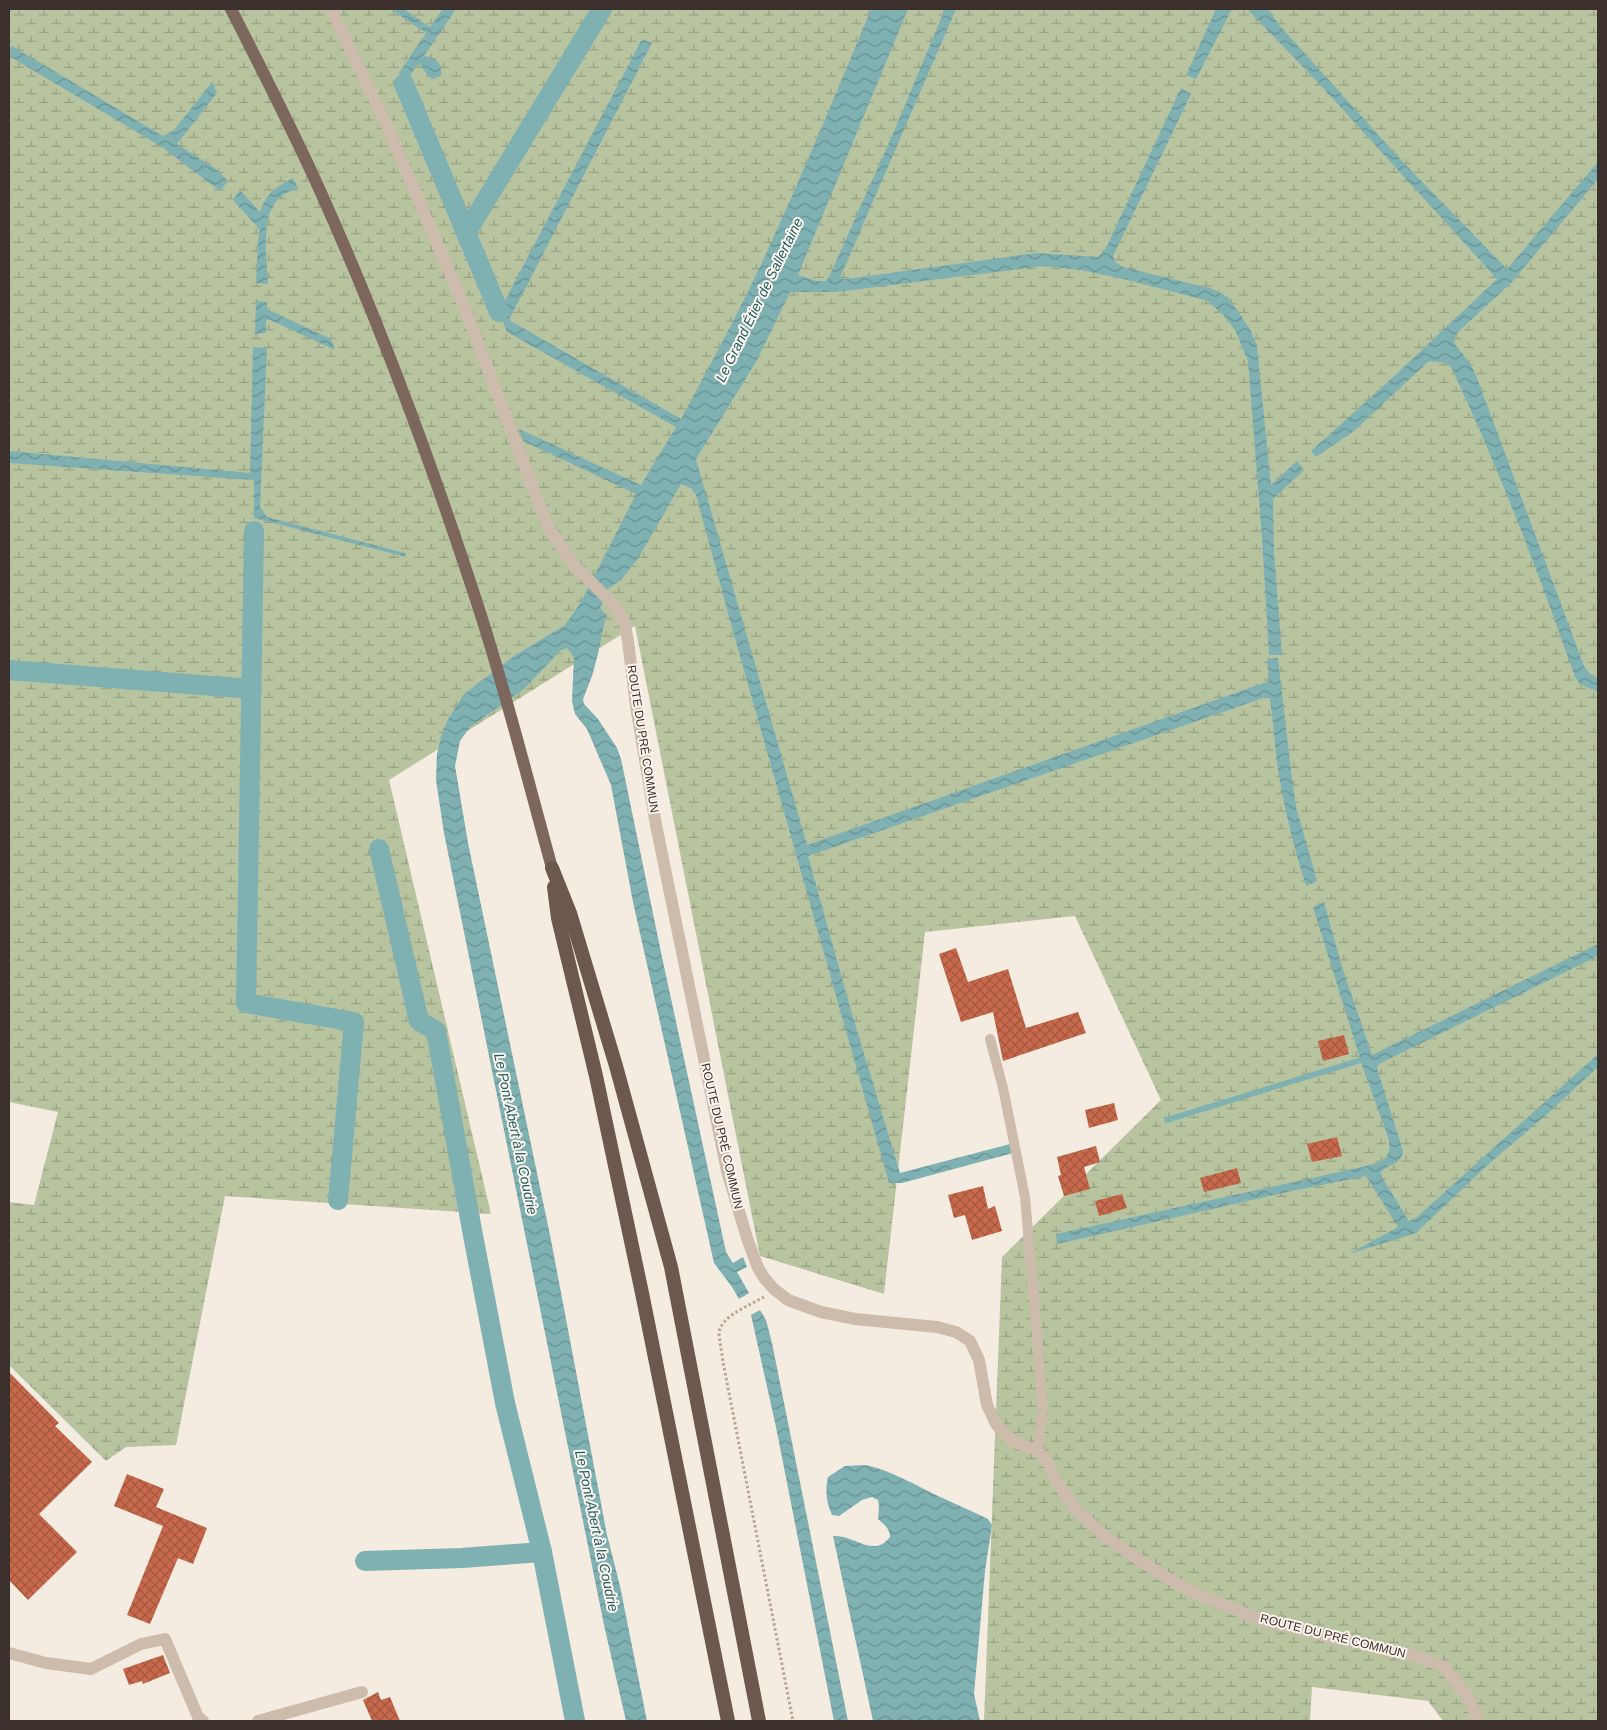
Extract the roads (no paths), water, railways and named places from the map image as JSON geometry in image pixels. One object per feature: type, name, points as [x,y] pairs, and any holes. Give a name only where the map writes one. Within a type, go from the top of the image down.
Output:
[{"type":"highway","points":[[552,868],[558,918],[602,1104],[728,1721]]},
{"type":"highway","points":[[552,868],[570,914],[605,1028],[671,1267],[759,1721]]},
{"type":"main road","points":[[230,9],[274,93],[322,194],[367,300],[407,402],[479,608],[552,868]]},
{"type":"street","name":"ROUTE DU PRÉ COMMUN","points":[[331,9],[386,124],[459,295],[548,527],[574,565],[616,607],[624,622],[656,825],[728,1172],[747,1238],[758,1268],[774,1289],[788,1300],[821,1312],[855,1319],[937,1327],[956,1332],[970,1341],[979,1360],[986,1405],[996,1424],[1010,1440],[1038,1451],[1047,1461],[1055,1479],[1074,1508],[1104,1536],[1159,1573],[1201,1596],[1266,1622],[1418,1657],[1444,1668],[1468,1696],[1478,1721]]},
{"type":"street","points":[[9,1653],[46,1663],[91,1669],[141,1644],[165,1639],[198,1717],[203,1721]]},
{"type":"street","points":[[258,1721],[362,1692]]},
{"type":"lane","points":[[990,1039],[1024,1197],[1043,1408],[1038,1451]]},
{"type":"water","points":[[390,9],[404,9],[430,27],[443,9],[456,9],[424,56],[432,58],[439,64],[441,76],[432,79],[419,63],[404,84],[399,73],[426,33]]},
{"type":"water","points":[[871,9],[908,9],[798,275],[817,281],[826,281],[829,277],[892,136],[945,9],[956,9],[840,278],[846,279],[1037,253],[1098,257],[1105,250],[1181,88],[1191,94],[1113,256],[1115,262],[1123,267],[1213,289],[1228,297],[1250,329],[1257,346],[1271,485],[1297,461],[1304,470],[1273,499],[1274,551],[1282,655],[1269,655],[1248,361],[1235,330],[1225,317],[1208,301],[1124,279],[1080,270],[1043,266],[836,292],[790,292],[756,362],[696,459],[807,845],[1269,681],[1267,659],[1278,658],[1296,807],[1317,881],[1306,886],[1293,842],[1280,784],[1269,696],[808,856],[850,1007],[900,1173],[1010,1144],[1013,1153],[902,1183],[889,1183],[696,495],[691,488],[681,484],[639,557],[621,580],[609,588],[600,608],[606,615],[598,654],[583,699],[584,704],[598,719],[617,748],[621,759],[726,1252],[733,1263],[743,1257],[747,1267],[737,1272],[749,1293],[739,1299],[714,1263],[633,902],[611,785],[587,729],[575,714],[572,701],[574,657],[567,648],[561,650],[524,689],[470,727],[460,741],[455,766],[468,843],[551,1240],[607,1535],[620,1586],[647,1721],[626,1721],[604,1625],[444,833],[436,780],[437,754],[448,719],[464,694],[514,656],[565,625],[581,602],[636,494],[523,441],[519,429],[641,485],[676,427],[507,332],[499,312],[642,39],[652,43],[509,320],[681,419],[735,318],[765,256]]},
{"type":"water","points":[[1216,9],[1232,9],[1196,79],[1186,75]]},
{"type":"water","points":[[1244,9],[1268,9],[1280,26],[1403,162],[1507,269],[1598,162],[1598,179],[1512,282],[1456,334],[1454,343],[1470,363],[1477,378],[1584,666],[1591,675],[1598,678],[1598,692],[1580,684],[1575,677],[1517,520],[1451,367],[1445,363],[1429,361],[1354,431],[1316,457],[1311,451],[1390,380],[1497,279],[1325,90],[1248,10]]},
{"type":"water","points":[[12,46],[163,136],[174,130],[212,82],[217,93],[177,144],[216,169],[228,181],[220,191],[162,147],[9,56],[9,50]]},
{"type":"water","points":[[293,178],[298,188],[277,200],[268,221],[266,242],[268,284],[256,283],[260,230],[233,200],[240,190],[260,212],[262,205],[272,191]]},
{"type":"water","points":[[256,301],[267,302],[267,309],[331,339],[335,350],[268,319],[266,321],[266,333],[255,334]]},
{"type":"water","points":[[253,347],[267,348],[260,507],[267,517],[405,553],[406,557],[254,518],[254,480],[9,463],[9,451],[250,473]]},
{"type":"water","points":[[1324,902],[1342,967],[1372,1055],[1598,944],[1598,956],[1379,1064],[1377,1068],[1403,1151],[1399,1160],[1380,1174],[1409,1221],[1417,1217],[1598,1054],[1598,1067],[1491,1162],[1416,1233],[1349,1254],[1398,1227],[1366,1176],[1057,1244],[1056,1234],[1362,1167],[1384,1159],[1389,1151],[1388,1137],[1364,1071],[1313,907]]},
{"type":"water","points":[[760,1310],[766,1320],[772,1343],[848,1721],[834,1721],[776,1427],[751,1315]]},
{"type":"water","points":[[866,1465],[894,1475],[982,1516],[988,1519],[992,1525],[985,1571],[974,1694],[980,1721],[873,1721],[833,1536],[841,1536],[870,1546],[877,1546],[884,1543],[890,1537],[890,1534],[878,1519],[878,1500],[872,1497],[862,1500],[839,1516],[832,1515],[826,1491],[828,1477],[845,1466]]},
{"type":"waterway","points":[[466,233],[602,9]]},
{"type":"waterway","points":[[404,84],[499,312]]},
{"type":"waterway","points":[[254,531],[246,1003],[354,1022],[338,1200]]},
{"type":"waterway","points":[[9,670],[252,689]]},
{"type":"waterway","points":[[365,1561],[462,1558],[542,1552],[505,1403],[436,1031],[419,1021],[379,849]]},
{"type":"waterway","points":[[1167,1120],[1361,1060]]},
{"type":"waterway","points":[[542,1552],[575,1721]]},
{"type":"water label","name":"Le Grand Étier de Sallertaine","points":[[759,300]]},
{"type":"water label","name":"Le Pont Abert à la Coudrie","points":[[516,1134]]},
{"type":"water label","name":"Le Pont Abert à la Coudrie","points":[[597,1531]]}]
